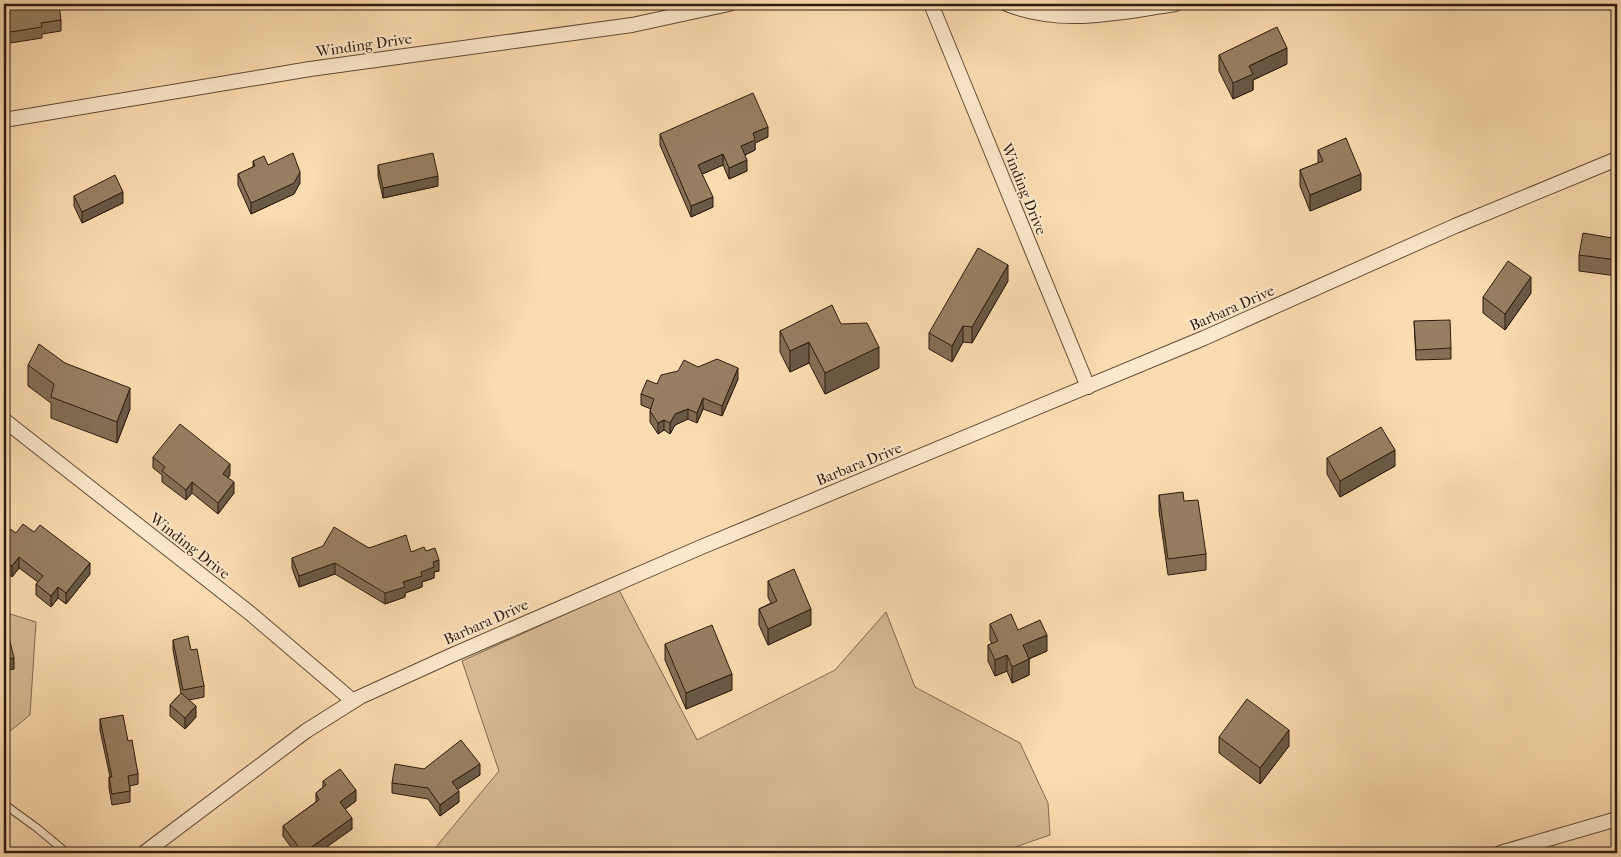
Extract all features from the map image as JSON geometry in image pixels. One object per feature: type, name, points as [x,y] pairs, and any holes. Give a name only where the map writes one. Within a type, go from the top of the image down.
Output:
[{"type":"street","name":"Winding Drive","points":[[4,120],[310,69],[632,25],[729,4]]},
{"type":"street","name":"Winding Drive","points":[[931,4],[1088,387]]},
{"type":"street","points":[[1007,4],[1050,14],[1095,17],[1176,4]]},
{"type":"street","name":"Barbara Drive","points":[[144,853],[306,731],[353,701],[458,652],[699,548],[1212,335],[1455,226],[1617,159]]},
{"type":"street","name":"Winding Drive","points":[[4,420],[251,614],[353,701]]},
{"type":"street","points":[[1500,853],[1617,818]]},
{"type":"lane","points":[[4,804],[38,828],[67,853]]},
{"type":"shaded area","points":[[619,590],[697,740],[835,670],[886,612],[915,687],[1020,743],[1048,803],[1050,835],[998,853],[431,853],[499,771],[462,661]]},
{"type":"shaded area","points":[[4,612],[36,622],[30,715],[4,736]]},
{"type":"building","points":[[4,4],[59,4],[61,20],[41,23],[42,27],[4,33]]},
{"type":"building","points":[[1277,27],[1287,48],[1249,66],[1253,74],[1233,83],[1219,55]]},
{"type":"building","points":[[753,93],[768,127],[753,133],[755,140],[741,146],[747,160],[729,168],[723,154],[698,165],[713,197],[691,206],[660,134]]},
{"type":"building","points":[[1346,138],[1361,174],[1310,195],[1300,170],[1323,161],[1318,150]]},
{"type":"building","points":[[293,153],[300,172],[294,183],[251,203],[238,174],[255,166],[253,161],[264,156],[268,165]]},
{"type":"building","points":[[433,153],[438,176],[383,188],[378,165]]},
{"type":"building","points":[[115,175],[123,192],[82,212],[74,196]]},
{"type":"building","points":[[1583,233],[1612,238],[1617,233],[1617,260],[1579,255]]},
{"type":"building","points":[[978,248],[1008,265],[972,327],[963,326],[952,346],[929,333]]},
{"type":"building","points":[[1508,261],[1531,277],[1505,314],[1483,297]]},
{"type":"building","points":[[832,305],[841,324],[867,323],[879,347],[825,373],[809,342],[790,351],[780,331]]},
{"type":"building","points":[[1450,320],[1451,348],[1416,350],[1414,321]]},
{"type":"building","points":[[39,344],[65,363],[130,388],[117,422],[51,397],[54,384],[28,365]]},
{"type":"building","points":[[717,359],[738,368],[722,406],[703,398],[697,413],[688,409],[675,414],[670,423],[664,420],[658,423],[650,411],[654,399],[641,394],[647,380],[657,384],[661,375],[678,371],[684,360],[698,367]]},
{"type":"building","points":[[180,424],[230,464],[223,474],[234,482],[218,503],[192,482],[186,490],[162,471],[165,467],[153,457]]},
{"type":"building","points":[[1381,427],[1395,450],[1340,481],[1327,458]]},
{"type":"building","points":[[1183,492],[1184,501],[1198,500],[1206,554],[1168,559],[1159,495]]},
{"type":"building","points":[[23,524],[34,532],[40,525],[90,563],[66,593],[58,587],[51,596],[36,584],[43,576],[19,557],[12,566],[4,560],[4,533],[9,528],[16,533]]},
{"type":"building","points":[[334,527],[369,548],[406,535],[411,552],[424,547],[426,551],[435,548],[439,560],[433,562],[434,567],[421,572],[422,576],[403,582],[405,587],[385,593],[335,563],[299,576],[292,558],[323,546]]},
{"type":"building","points":[[794,569],[811,609],[768,629],[759,609],[777,601],[768,581]]},
{"type":"building","points":[[1011,614],[1018,630],[1040,620],[1047,635],[1023,645],[1029,659],[1012,667],[1007,655],[995,660],[988,645],[998,641],[990,624]]},
{"type":"building","points":[[712,625],[732,674],[686,693],[665,644]]},
{"type":"building","points":[[7,629],[14,658],[4,660],[4,630]]},
{"type":"building","points":[[188,636],[191,650],[197,649],[204,686],[183,690],[173,640]]},
{"type":"building","points":[[181,693],[196,706],[185,718],[170,705]]},
{"type":"building","points":[[1247,699],[1289,730],[1260,768],[1219,737]]},
{"type":"building","points":[[123,715],[128,741],[132,740],[138,774],[128,776],[130,791],[112,794],[109,777],[112,777],[100,719]]},
{"type":"building","points":[[461,740],[480,764],[452,782],[459,791],[440,805],[428,788],[392,783],[395,764],[424,769]]},
{"type":"building","points":[[340,769],[356,790],[340,802],[352,818],[303,853],[283,826],[319,800],[316,793],[326,785],[323,781]]}]
